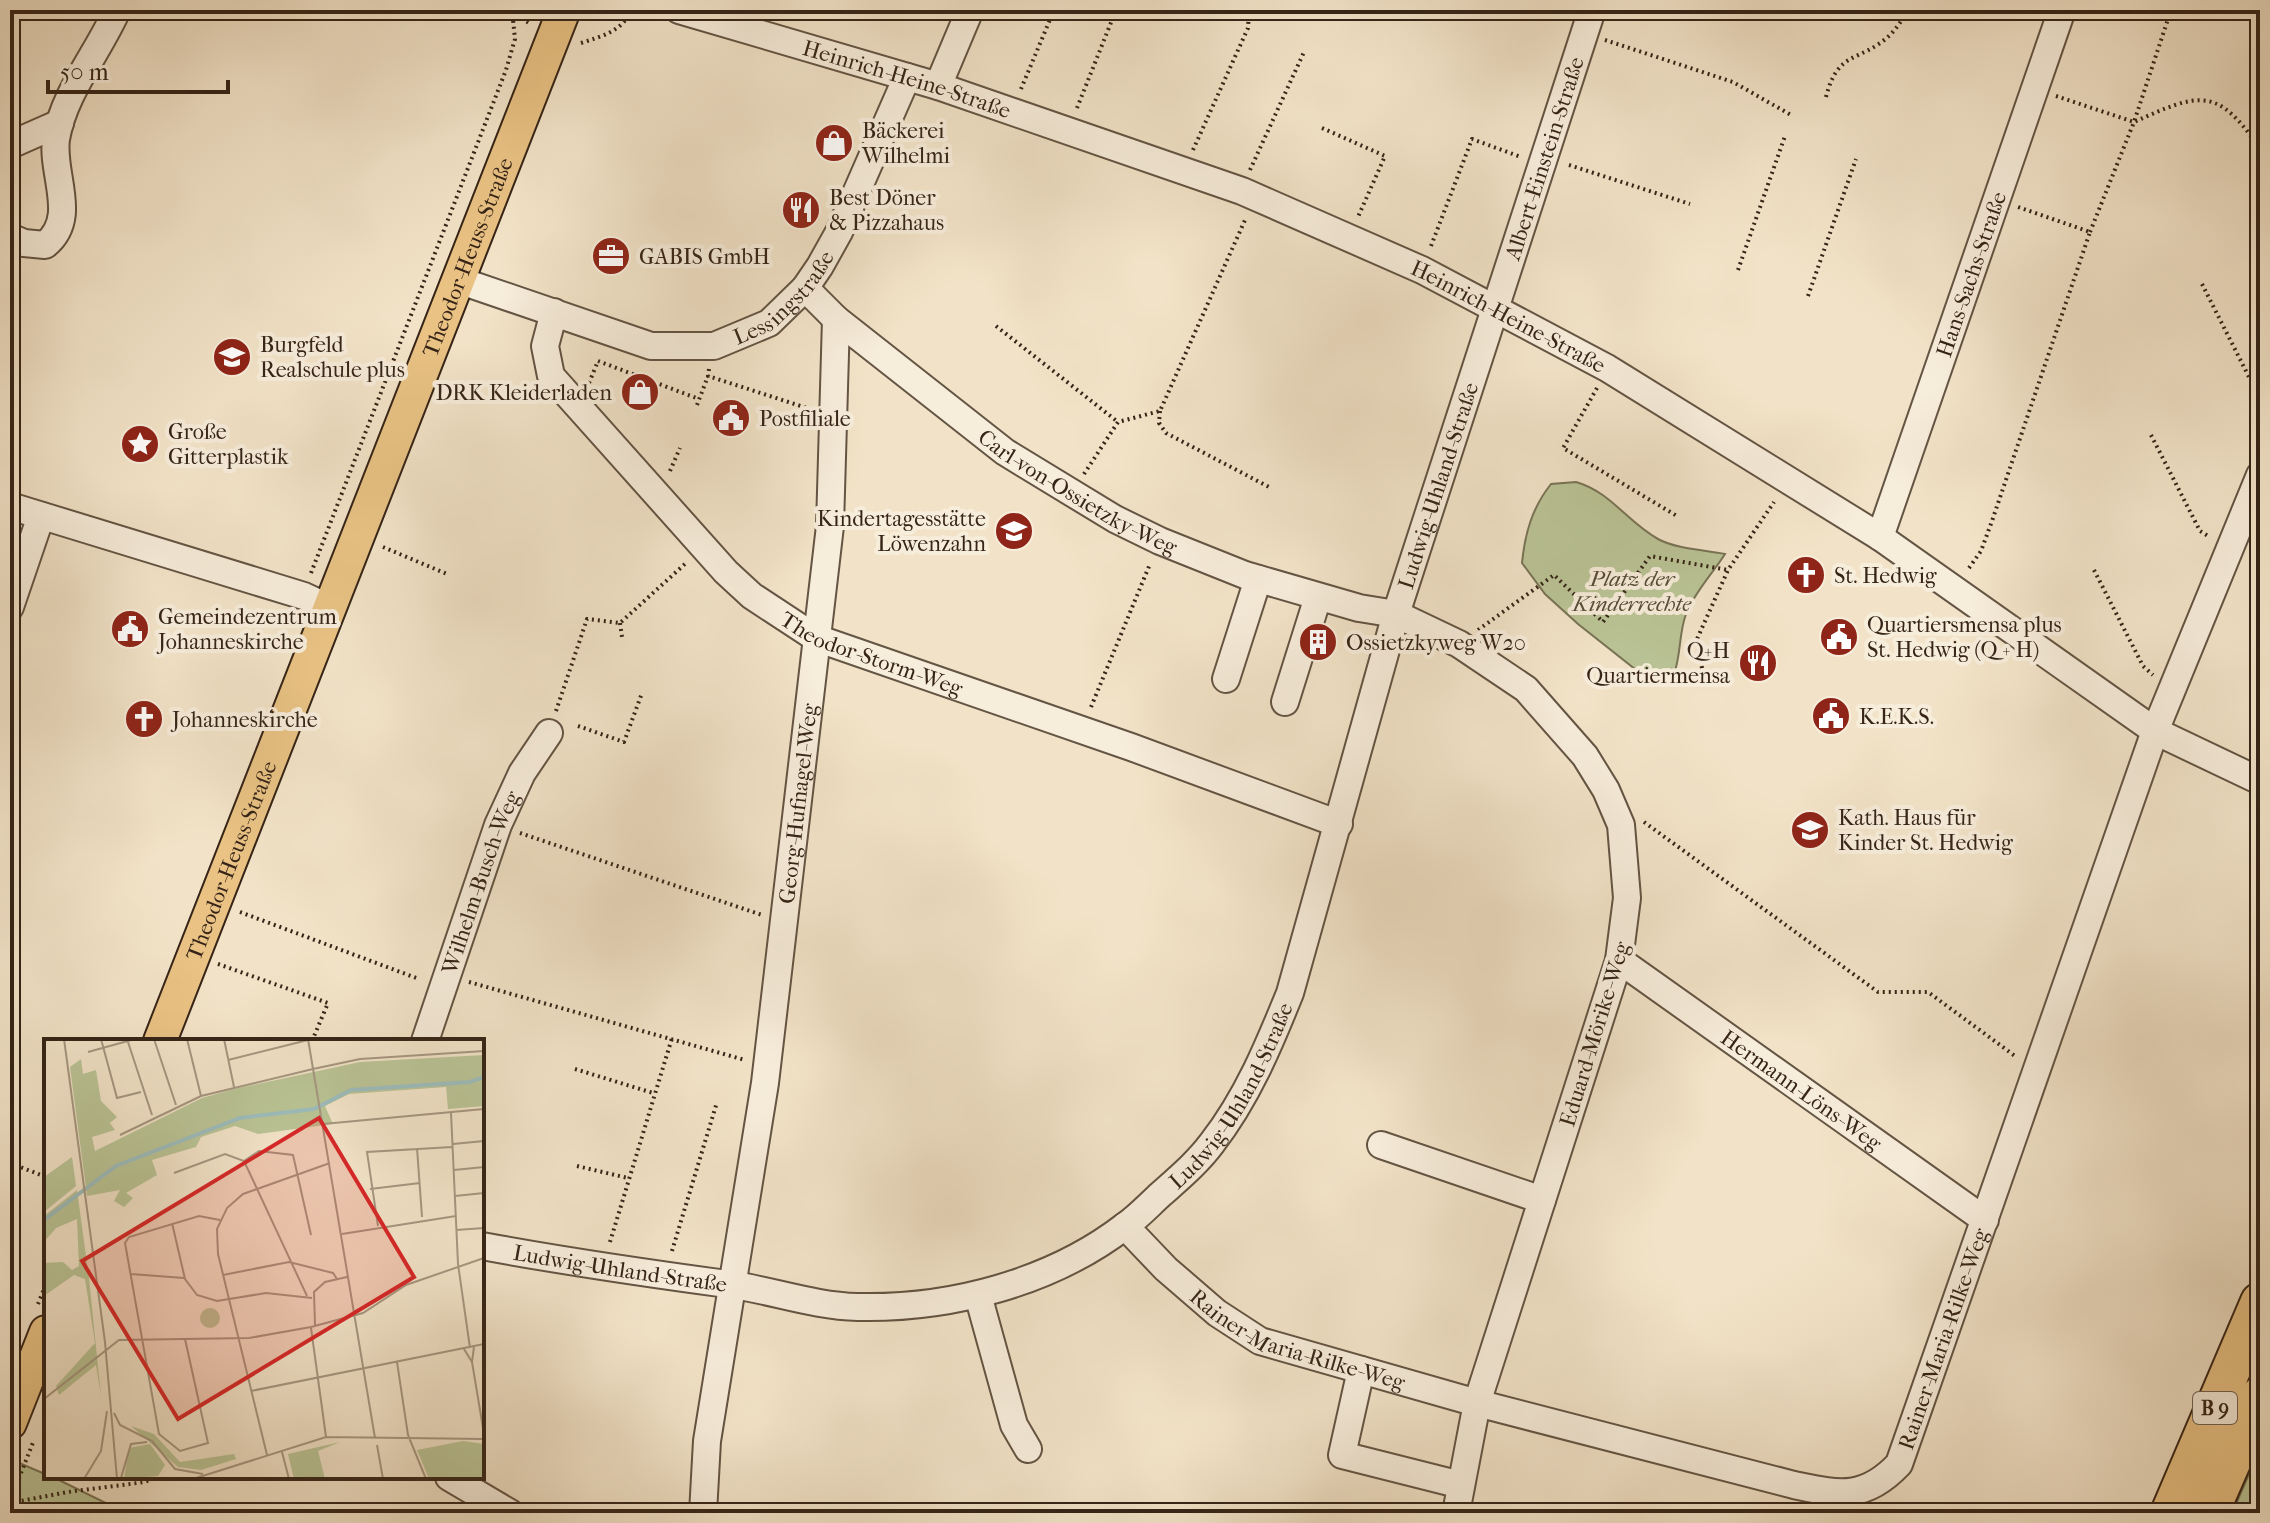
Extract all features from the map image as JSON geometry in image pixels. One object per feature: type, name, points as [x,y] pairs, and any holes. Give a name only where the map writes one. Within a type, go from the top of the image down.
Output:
[{"type":"highway","name":"B 9","points":[[2170,1513],[2260,1302]]},
{"type":"highway","name":"B 9","points":[[2209,1513],[2260,1396]]},
{"type":"main road","name":"Theodor-Heuss-Straße","points":[[161,1039],[564,10]]},
{"type":"main road","points":[[23,1428],[44,1344]]},
{"type":"street","points":[[10,237],[24,243],[45,245],[55,237],[64,210],[56,171],[56,142],[60,123],[117,10]]},
{"type":"street","name":"Heinrich-Heine-Straße","points":[[679,10],[938,86],[1249,193],[1422,270],[1607,368],[1880,537],[2155,731],[2260,781]]},
{"type":"street","points":[[938,86],[970,10]]},
{"type":"street","name":"Hans-Sachs-Straße","points":[[1880,537],[2062,10]]},
{"type":"street","name":"Albert-Einstein-Straße","points":[[1494,308],[1588,22]]},
{"type":"street","name":"Lessingstraße","points":[[458,280],[651,346],[714,346],[769,323],[805,288],[839,232],[907,77]]},
{"type":"street","points":[[10,145],[60,123]]},
{"type":"street","name":"Carl-von-Ossietzky-Weg","points":[[805,288],[836,319],[1005,452],[1115,519],[1160,541],[1258,579],[1318,597],[1396,614]]},
{"type":"street","name":"Ludwig-Uhland-Straße","points":[[484,1246],[732,1285],[806,1302],[855,1307],[907,1307],[978,1295],[1083,1254],[1125,1226],[1186,1172],[1211,1144],[1246,1091],[1290,993],[1396,614],[1494,308]]},
{"type":"street","name":"Theodor-Storm-Weg","points":[[554,312],[545,346],[551,376],[703,548],[752,596],[816,638],[1131,747],[1339,824]]},
{"type":"street","name":"Georg-Hufnagel-Weg","points":[[703,1513],[707,1441],[759,1134],[830,526],[836,319]]},
{"type":"street","name":"Rainer-Maria-Rilke-Weg","points":[[1125,1226],[1166,1269],[1217,1313],[1260,1341],[1477,1403],[1840,1495],[1868,1488],[1909,1467],[1985,1220],[2155,731],[2260,475]]},
{"type":"street","points":[[10,506],[304,596],[330,608]]},
{"type":"street","points":[[10,607],[41,516]]},
{"type":"street","points":[[1226,679],[1258,579]]},
{"type":"street","points":[[1285,702],[1318,597]]},
{"type":"street","name":"Eduard-Mörike-Weg","points":[[1396,614],[1459,644],[1526,689],[1585,756],[1606,790],[1621,825],[1627,898],[1619,960],[1477,1403],[1456,1513]]},
{"type":"street","name":"Wilhelm-Busch-Weg","points":[[426,1039],[498,825],[522,773],[549,733]]},
{"type":"street","name":"Hermann-Löns-Weg","points":[[1619,960],[1985,1220]]},
{"type":"street","points":[[1381,1145],[1542,1200]]},
{"type":"street","points":[[978,1295],[1014,1425],[1028,1449]]},
{"type":"street","points":[[1361,1370],[1342,1455],[1461,1485]]},
{"type":"street","points":[[452,1479],[510,1513]]},
{"type":"path","points":[[309,580],[312,564],[506,70],[515,39],[513,12],[493,10]]},
{"type":"path","points":[[580,43],[605,35],[626,23],[632,10]]},
{"type":"path","points":[[1011,112],[1054,10]]},
{"type":"path","points":[[1068,130],[1116,10]]},
{"type":"path","points":[[1184,171],[1248,28],[1249,10]]},
{"type":"path","points":[[1826,97],[1837,68],[1890,35],[1909,10]]},
{"type":"path","points":[[1954,589],[1981,551],[2090,232],[2134,122],[2171,10]]},
{"type":"path","points":[[1588,22],[1733,82],[1791,115]]},
{"type":"path","points":[[1269,487],[1166,433],[1159,423],[1160,411],[1304,52]]},
{"type":"path","points":[[2035,89],[2134,122],[2189,100],[2217,102],[2241,120],[2260,149]]},
{"type":"path","points":[[1322,128],[1385,156],[1349,237]]},
{"type":"path","points":[[1738,270],[1785,136]]},
{"type":"path","points":[[1422,270],[1472,139],[1690,204]]},
{"type":"path","points":[[1808,296],[1856,159]]},
{"type":"path","points":[[1996,200],[2090,232]]},
{"type":"path","points":[[2202,284],[2251,381],[2260,385]]},
{"type":"path","points":[[996,326],[1118,422]]},
{"type":"path","points":[[697,405],[708,376],[714,346]]},
{"type":"path","points":[[574,402],[585,395],[598,361],[699,399]]},
{"type":"path","points":[[1607,368],[1563,448],[1677,516]]},
{"type":"path","points":[[708,376],[804,409],[832,411]]},
{"type":"path","points":[[1074,494],[1118,422],[1160,411]]},
{"type":"path","points":[[2151,435],[2200,531],[2228,549]]},
{"type":"path","points":[[1703,674],[1697,639],[1728,570],[1789,480]]},
{"type":"path","points":[[358,537],[447,574]]},
{"type":"path","points":[[1081,732],[1160,541]]},
{"type":"path","points":[[549,733],[587,619],[620,623],[703,548]]},
{"type":"path","points":[[1459,644],[1554,575],[1603,622],[1650,556],[1728,570]]},
{"type":"path","points":[[2094,570],[2143,666],[2171,692]]},
{"type":"path","points":[[620,623],[622,637]]},
{"type":"path","points":[[578,726],[624,742],[642,693]]},
{"type":"path","points":[[1641,820],[1878,992],[1928,992],[2037,1072]]},
{"type":"path","points":[[498,825],[783,922]]},
{"type":"path","points":[[214,903],[445,984],[477,983],[767,1066]]},
{"type":"path","points":[[194,955],[328,1003],[313,1039]]},
{"type":"path","points":[[602,1267],[672,1038]]},
{"type":"path","points":[[575,1069],[653,1093]]},
{"type":"path","points":[[665,1276],[717,1102]]},
{"type":"path","points":[[10,1163],[44,1176]]},
{"type":"path","points":[[577,1166],[628,1178]]},
{"type":"path","points":[[10,1502],[21,1475],[23,1428]]},
{"type":"path","points":[[10,1470],[21,1475]]},
{"type":"path","points":[[10,1502],[152,1479]]},
{"type":"green space","name":"Platz der Kinderrechte","points":[[1576,482],[1599,493],[1658,539],[1682,547],[1725,554],[1689,606],[1675,671],[1659,677],[1635,669],[1545,594],[1522,563],[1530,521],[1544,493],[1551,484]]},
{"type":"green space","points":[[2260,1449],[2260,1513],[2232,1513]]},
{"type":"green space","points":[[10,1459],[44,1474],[44,1479],[57,1479],[126,1513],[10,1513]]},
{"type":"place","name":"Bäckerei Wilhelmi","points":[[834,143]]},
{"type":"place","name":"Best Döner & Pizzahaus","points":[[801,210]]},
{"type":"place","name":"GABIS GmbH","points":[[611,256]]},
{"type":"place","name":"Burgfeld Realschule plus","points":[[232,357]]},
{"type":"place","name":"DRK Kleiderladen","points":[[640,392]]},
{"type":"place","name":"Postfiliale","points":[[731,418]]},
{"type":"place","name":"Große Gitterplastik","points":[[140,444]]},
{"type":"place","name":"Kindertagesstätte Löwenzahn","points":[[1014,531]]},
{"type":"place","name":"St. Hedwig","points":[[1806,575]]},
{"type":"place","name":"Gemeindezentrum Johanneskirche","points":[[130,629]]},
{"type":"place","name":"Quartiersmensa plus St. Hedwig (Q + H)","points":[[1839,637]]},
{"type":"place","name":"Ossietzkyweg W20","points":[[1318,642]]},
{"type":"place","name":"Q+H Quartiermensa","points":[[1758,663]]},
{"type":"place","name":"K.E.K.S.","points":[[1831,716]]},
{"type":"place","name":"Johanneskirche","points":[[144,719]]},
{"type":"place","name":"Kath. Haus für Kinder St. Hedwig","points":[[1810,830]]}]
